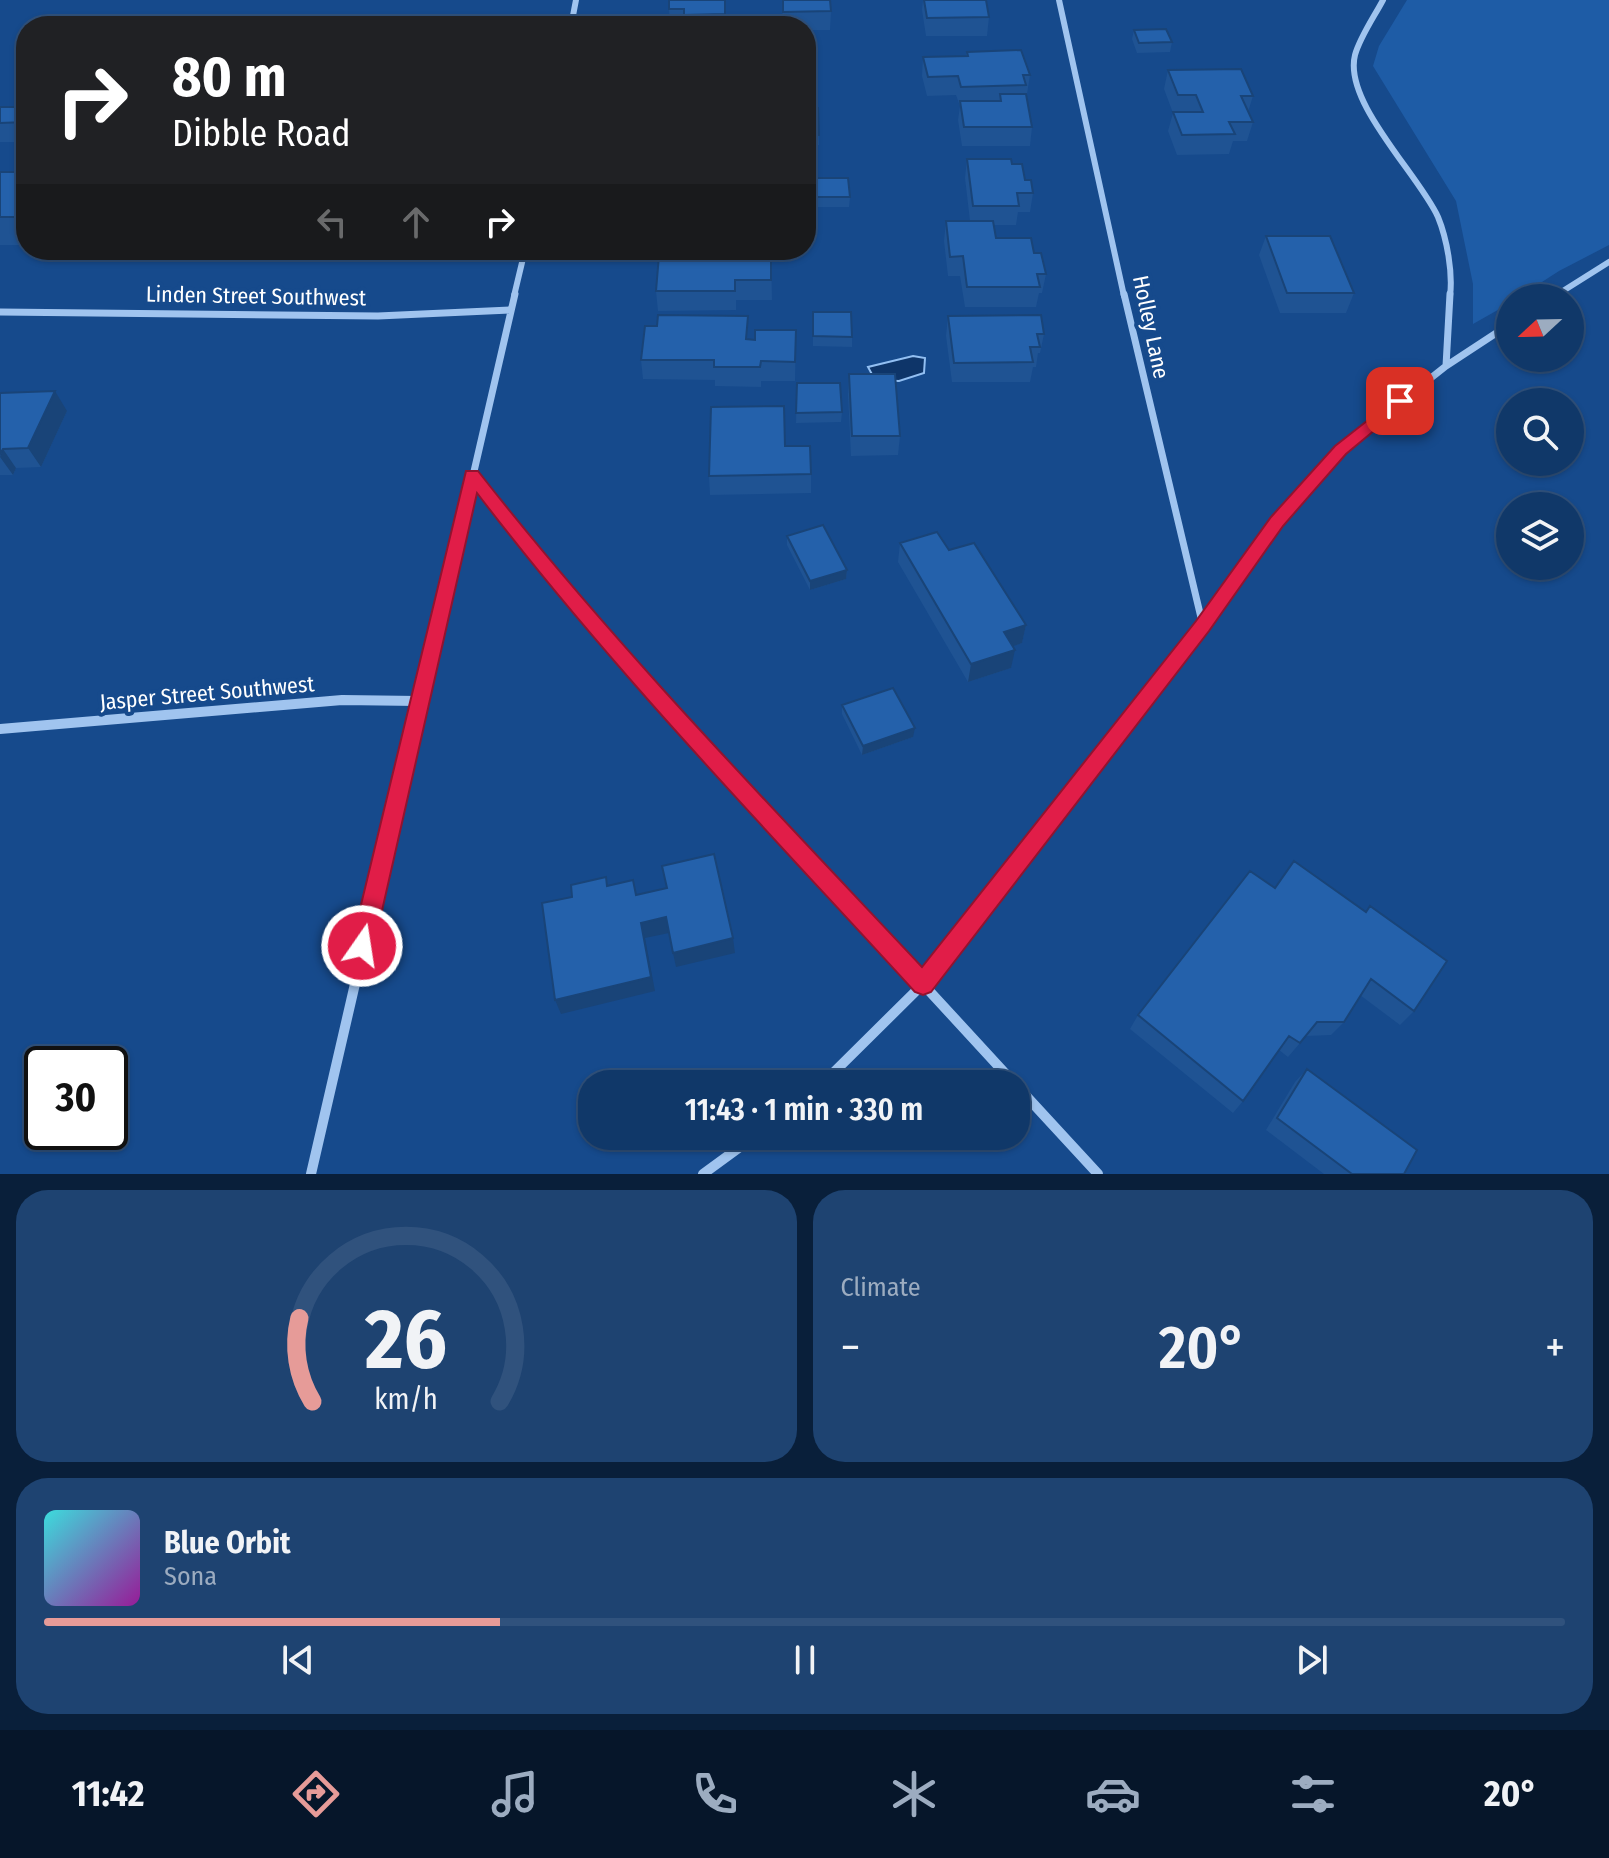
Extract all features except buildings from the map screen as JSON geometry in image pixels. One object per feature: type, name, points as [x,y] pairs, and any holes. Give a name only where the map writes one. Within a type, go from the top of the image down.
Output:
[{"type":"street","name":"Holley Lane","points":[[1059,0],[1156,441],[1203,626]]},
{"type":"street","points":[[1383,0],[1355,56],[1355,78],[1363,100],[1438,218],[1452,279],[1446,366]]},
{"type":"street","points":[[311,1174],[418,701],[523,260]]},
{"type":"street","points":[[1574,284],[1609,262]]},
{"type":"street","name":"Linden Street Southwest","points":[[0,312],[378,316],[511,310]]},
{"type":"street","points":[[836,1070],[923,984],[1203,626],[1277,521],[1340,450],[1446,366],[1496,333]]},
{"type":"street","points":[[472,475],[547,572],[651,690],[1001,1070]]},
{"type":"street","name":"Jasper Street Southwest","points":[[0,729],[342,700],[418,701]]},
{"type":"street","points":[[1030,1101],[1098,1174]]},
{"type":"street","points":[[703,1174],[736,1150]]},
{"type":"shaded area","points":[[1407,0],[1609,0],[1609,245],[1539,284],[1496,284],[1496,311],[1473,324],[1473,284],[1456,201],[1373,66],[1379,46]]},
{"type":"shaded area","points":[[913,356],[925,358],[924,373],[899,381],[875,380],[868,367]]},
{"type":"route","points":[[362,946],[472,475],[547,572],[651,690],[923,984],[1203,626],[1277,521],[1340,450],[1400,401]]}]
